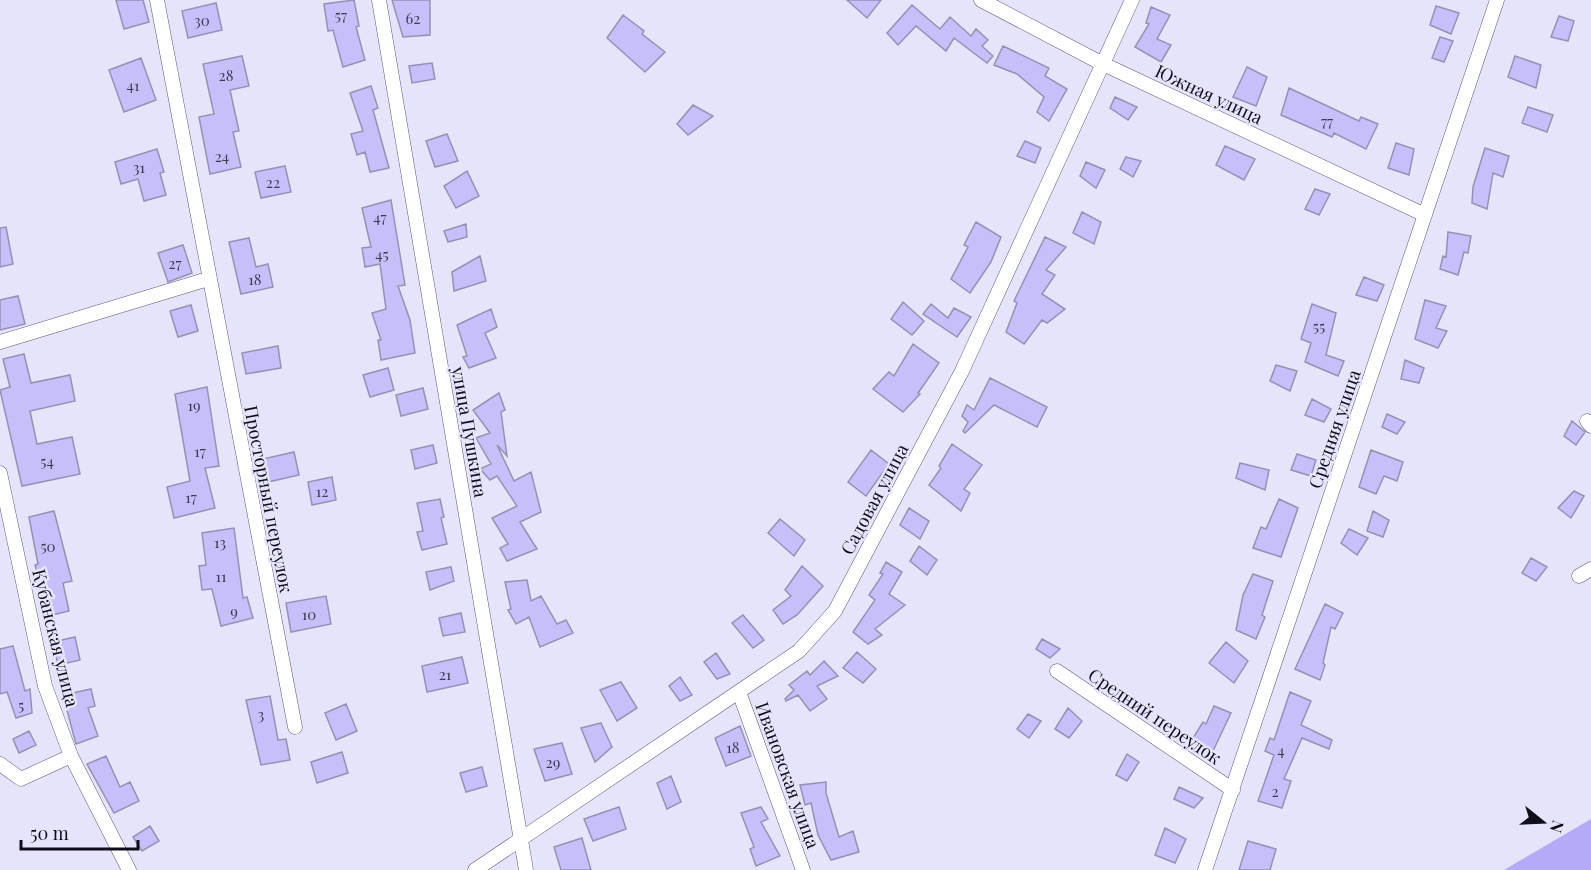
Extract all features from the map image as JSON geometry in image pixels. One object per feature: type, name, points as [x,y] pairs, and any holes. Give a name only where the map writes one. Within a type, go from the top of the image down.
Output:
[{"type":"street","name":"Просторный переулок","points":[[157,0],[208,279],[295,727]]},
{"type":"street","name":"улица Пушкина","points":[[379,0],[526,870]]},
{"type":"street","name":"Южная улица","points":[[981,0],[1101,63],[1425,215]]},
{"type":"street","name":"Садовая улица","points":[[475,870],[799,651],[835,611],[962,371],[1101,63],[1132,0]]},
{"type":"street","name":"Средняя улица","points":[[1205,870],[1497,0]]},
{"type":"street","points":[[0,342],[208,279]]},
{"type":"street","name":"Кубанская улица","points":[[0,473],[45,686],[71,756],[129,870]]},
{"type":"street","name":"Средний переулок","points":[[1057,671],[1233,790]]},
{"type":"street","name":"Ивановская улица","points":[[739,692],[803,870]]},
{"type":"street","points":[[0,764],[21,779],[71,756]]},
{"type":"shaded area","points":[[1591,819],[1591,870],[1504,870]]},
{"type":"building","points":[[116,0],[143,0],[149,22],[124,29]]},
{"type":"building","points":[[354,0],[359,26],[356,27],[365,60],[343,67],[333,30],[328,31],[324,4]]},
{"type":"building","points":[[392,0],[430,0],[430,35],[403,37]]},
{"type":"building","points":[[847,0],[881,0],[867,18]]},
{"type":"building","points":[[216,3],[222,30],[188,38],[182,11]]},
{"type":"building","points":[[912,5],[940,29],[950,17],[971,36],[976,29],[988,40],[982,46],[993,56],[987,63],[954,38],[946,51],[916,26],[898,45],[887,33]]},
{"type":"building","points":[[1436,6],[1459,13],[1451,34],[1430,25]]},
{"type":"building","points":[[1151,7],[1170,15],[1157,39],[1171,45],[1161,62],[1135,47],[1149,24],[1146,23]]},
{"type":"building","points":[[623,15],[644,31],[642,34],[665,52],[645,72],[607,38]]},
{"type":"building","points":[[1559,16],[1574,21],[1568,41],[1551,37]]},
{"type":"building","points":[[1440,37],[1453,41],[1444,62],[1432,58]]},
{"type":"building","points":[[1003,46],[1049,68],[1045,76],[1067,89],[1049,121],[1037,112],[1044,97],[1017,74],[994,65]]},
{"type":"building","points":[[242,56],[249,86],[230,90],[239,131],[233,132],[241,167],[210,174],[199,117],[214,114],[203,64]]},
{"type":"building","points":[[1515,56],[1541,65],[1536,88],[1508,77]]},
{"type":"building","points":[[141,58],[156,100],[124,112],[109,70]]},
{"type":"building","points":[[432,63],[435,79],[412,83],[409,66]]},
{"type":"building","points":[[1247,67],[1267,77],[1256,106],[1233,97]]},
{"type":"building","points":[[371,86],[378,108],[373,110],[389,168],[370,172],[365,152],[357,155],[351,134],[363,131],[350,93]]},
{"type":"building","points":[[1289,88],[1359,121],[1361,117],[1378,124],[1366,149],[1334,133],[1332,137],[1281,115]]},
{"type":"building","points":[[1115,97],[1137,107],[1128,120],[1110,108]]},
{"type":"building","points":[[693,105],[713,116],[688,135],[677,124]]},
{"type":"building","points":[[1528,107],[1553,115],[1547,132],[1522,123]]},
{"type":"building","points":[[447,134],[458,161],[435,167],[426,141]]},
{"type":"building","points":[[1025,141],[1041,148],[1035,163],[1017,156]]},
{"type":"building","points":[[1396,143],[1414,149],[1409,175],[1388,168]]},
{"type":"building","points":[[1225,146],[1255,159],[1244,180],[1216,165]]},
{"type":"building","points":[[1485,148],[1509,156],[1503,177],[1493,173],[1487,209],[1472,203],[1473,187]]},
{"type":"building","points":[[157,149],[164,172],[160,173],[166,195],[144,201],[138,179],[121,184],[115,162]]},
{"type":"building","points":[[1126,157],[1141,161],[1133,177],[1120,169]]},
{"type":"building","points":[[1086,162],[1105,170],[1096,188],[1080,176]]},
{"type":"building","points":[[285,166],[291,192],[261,198],[255,172]]},
{"type":"building","points":[[467,171],[479,196],[456,208],[444,186]]},
{"type":"building","points":[[1315,189],[1330,194],[1319,215],[1305,209]]},
{"type":"building","points":[[391,200],[405,285],[398,286],[410,320],[415,353],[381,360],[378,340],[381,340],[372,313],[386,309],[380,264],[365,267],[362,248],[371,247],[362,208]]},
{"type":"building","points":[[1082,212],[1101,222],[1094,244],[1073,233]]},
{"type":"building","points":[[976,222],[1001,237],[991,262],[970,293],[951,279],[968,247],[964,245]]},
{"type":"building","points":[[466,224],[467,237],[448,242],[444,231]]},
{"type":"building","points":[[6,227],[13,264],[0,267],[0,228]]},
{"type":"building","points":[[1448,232],[1471,236],[1468,253],[1464,252],[1458,275],[1440,269],[1443,256],[1446,257]]},
{"type":"building","points":[[1045,237],[1066,247],[1046,270],[1055,275],[1042,294],[1065,309],[1047,323],[1042,320],[1024,344],[1006,332],[1017,303],[1014,301]]},
{"type":"building","points":[[249,238],[256,267],[268,264],[273,287],[241,294],[229,242]]},
{"type":"building","points":[[183,245],[192,273],[168,282],[158,253]]},
{"type":"building","points":[[480,256],[486,281],[454,291],[452,272]]},
{"type":"building","points":[[1364,277],[1384,285],[1377,301],[1356,295]]},
{"type":"building","points":[[18,296],[25,324],[0,330],[0,300]]},
{"type":"building","points":[[1425,300],[1446,306],[1436,328],[1447,331],[1438,348],[1415,339]]},
{"type":"building","points":[[903,302],[924,321],[912,335],[891,319]]},
{"type":"building","points":[[931,304],[948,318],[954,308],[971,317],[957,337],[923,314]]},
{"type":"building","points":[[1312,304],[1336,313],[1326,355],[1344,361],[1338,376],[1305,362],[1311,343],[1301,339]]},
{"type":"building","points":[[191,305],[198,331],[178,337],[170,311]]},
{"type":"building","points":[[491,309],[497,327],[485,333],[496,358],[469,368],[463,357],[467,356],[457,325]]},
{"type":"building","points":[[913,344],[939,363],[918,393],[920,394],[903,412],[873,389],[889,372],[894,376]]},
{"type":"building","points":[[278,346],[281,368],[246,374],[242,353]]},
{"type":"building","points":[[24,354],[31,383],[70,375],[75,401],[30,411],[37,444],[72,437],[80,474],[22,486],[0,390],[10,387],[3,359]]},
{"type":"building","points":[[1405,360],[1424,368],[1419,383],[1401,379]]},
{"type":"building","points":[[1276,365],[1297,371],[1290,391],[1270,381]]},
{"type":"building","points":[[388,368],[394,390],[370,397],[363,375]]},
{"type":"building","points":[[990,378],[1047,407],[1037,427],[994,405],[965,433],[963,431],[968,422],[962,416],[967,405],[974,410]]},
{"type":"building","points":[[207,387],[219,466],[205,468],[215,508],[174,518],[167,487],[190,481],[175,394]]},
{"type":"building","points":[[423,388],[428,409],[401,416],[396,395]]},
{"type":"building","points":[[499,393],[505,410],[501,412],[507,456],[497,445],[514,481],[531,472],[541,512],[520,522],[537,549],[507,561],[500,548],[508,544],[492,518],[517,506],[497,476],[490,480],[480,469],[491,464],[476,438],[490,433],[473,410]]},
{"type":"building","points":[[1312,399],[1331,409],[1324,422],[1305,415]]},
{"type":"building","points":[[1387,414],[1405,422],[1397,434],[1382,427]]},
{"type":"building","points":[[1572,421],[1585,432],[1576,445],[1564,436]]},
{"type":"building","points":[[952,444],[982,465],[964,489],[970,493],[961,511],[929,485],[941,468],[939,466]]},
{"type":"building","points":[[433,445],[437,463],[415,469],[411,450]]},
{"type":"building","points":[[871,450],[889,464],[866,496],[848,482]]},
{"type":"building","points":[[1371,450],[1403,462],[1397,481],[1384,476],[1376,494],[1359,487]]},
{"type":"building","points":[[294,452],[299,475],[268,482],[263,459]]},
{"type":"building","points":[[1297,454],[1316,460],[1311,476],[1291,470]]},
{"type":"building","points":[[1240,463],[1269,470],[1265,490],[1236,478]]},
{"type":"building","points":[[332,477],[336,500],[312,505],[308,482]]},
{"type":"building","points":[[1574,491],[1584,496],[1571,518],[1558,508]]},
{"type":"building","points":[[440,499],[444,517],[441,518],[447,544],[422,550],[417,532],[423,531],[417,503]]},
{"type":"building","points":[[1279,499],[1298,508],[1281,557],[1253,548],[1261,527],[1266,529]]},
{"type":"building","points":[[909,508],[929,521],[920,539],[900,525]]},
{"type":"building","points":[[54,511],[72,581],[63,583],[69,611],[48,616],[35,565],[38,564],[29,517]]},
{"type":"building","points":[[1373,511],[1389,520],[1383,537],[1367,531]]},
{"type":"building","points":[[780,519],[805,540],[794,556],[768,533]]},
{"type":"building","points":[[234,528],[243,598],[247,597],[253,618],[221,626],[212,589],[202,590],[199,566],[206,565],[202,533]]},
{"type":"building","points":[[1349,529],[1368,538],[1357,555],[1341,543]]},
{"type":"building","points":[[919,546],[937,560],[927,575],[910,561]]},
{"type":"building","points":[[1531,558],[1547,567],[1536,581],[1522,573]]},
{"type":"building","points":[[886,562],[902,572],[889,594],[905,605],[875,629],[882,635],[868,644],[853,632],[875,600],[869,595],[883,574],[880,573]]},
{"type":"building","points":[[802,566],[823,586],[797,615],[783,624],[773,610],[791,596],[785,590]]},
{"type":"building","points":[[451,567],[454,581],[430,590],[426,572]]},
{"type":"building","points":[[1253,574],[1273,581],[1262,615],[1265,617],[1256,639],[1236,630],[1243,595]]},
{"type":"building","points":[[527,580],[531,601],[541,596],[557,624],[566,620],[573,633],[540,647],[529,617],[516,624],[508,610],[511,609],[505,582]]},
{"type":"building","points":[[326,596],[331,624],[291,632],[286,603]]},
{"type":"building","points":[[1325,604],[1343,613],[1335,629],[1331,627],[1323,663],[1325,665],[1320,680],[1295,669]]},
{"type":"building","points":[[461,613],[465,632],[443,636],[439,618]]},
{"type":"building","points":[[743,615],[764,640],[753,648],[732,623]]},
{"type":"building","points":[[75,637],[80,660],[58,665],[53,642]]},
{"type":"building","points":[[1042,639],[1060,649],[1050,658],[1036,649]]},
{"type":"building","points":[[1226,642],[1248,661],[1234,683],[1209,663]]},
{"type":"building","points":[[13,646],[25,691],[30,689],[32,713],[16,718],[7,692],[0,694],[0,649]]},
{"type":"building","points":[[857,652],[876,669],[863,683],[843,668]]},
{"type":"building","points":[[716,653],[730,674],[717,679],[704,662]]},
{"type":"building","points":[[462,657],[468,683],[427,692],[422,666]]},
{"type":"building","points":[[824,661],[838,676],[817,686],[827,699],[810,711],[798,695],[786,701],[785,699],[794,690],[789,685],[807,671],[810,675]]},
{"type":"building","points":[[680,677],[692,695],[680,701],[669,686]]},
{"type":"building","points":[[621,682],[637,708],[617,721],[600,690]]},
{"type":"building","points":[[91,689],[95,706],[88,708],[98,736],[76,744],[63,695]]},
{"type":"building","points":[[1290,692],[1311,701],[1301,725],[1332,740],[1329,749],[1302,738],[1284,779],[1291,781],[1282,808],[1258,801],[1274,755],[1265,751],[1270,738],[1274,740]]},
{"type":"building","points":[[270,696],[278,740],[286,739],[290,760],[261,765],[246,700]]},
{"type":"building","points":[[346,704],[357,731],[336,740],[325,713]]},
{"type":"building","points":[[1214,706],[1231,713],[1213,751],[1193,738],[1203,722],[1206,724]]},
{"type":"building","points":[[1068,708],[1082,721],[1069,738],[1055,729]]},
{"type":"building","points":[[1028,714],[1041,721],[1029,738],[1017,729]]},
{"type":"building","points":[[601,723],[612,747],[595,762],[581,728]]},
{"type":"building","points":[[740,726],[751,756],[726,766],[715,738]]},
{"type":"building","points":[[29,731],[36,745],[19,753],[13,739]]},
{"type":"building","points":[[562,743],[572,774],[545,781],[534,749]]},
{"type":"building","points":[[342,752],[348,773],[317,783],[311,762]]},
{"type":"building","points":[[1127,754],[1139,762],[1127,781],[1116,775]]},
{"type":"building","points":[[106,756],[120,787],[130,782],[139,801],[114,813],[87,764]]},
{"type":"building","points":[[482,767],[487,786],[466,792],[460,773]]},
{"type":"building","points":[[671,776],[681,802],[667,809],[657,783]]},
{"type":"building","points":[[826,782],[826,793],[839,837],[853,831],[859,852],[831,860],[818,835],[811,803],[805,805],[800,785]]},
{"type":"building","points":[[1179,787],[1203,798],[1194,808],[1174,799]]},
{"type":"building","points":[[619,807],[626,829],[593,841],[584,819]]},
{"type":"building","points":[[761,807],[768,819],[761,822],[780,856],[756,866],[750,849],[754,847],[741,813]]},
{"type":"building","points":[[150,826],[159,841],[142,851],[133,837]]},
{"type":"building","points":[[1165,828],[1186,839],[1175,863],[1155,855]]},
{"type":"building","points":[[582,838],[591,870],[561,870],[554,847]]},
{"type":"building","points":[[1248,841],[1276,849],[1270,870],[1239,870]]}]
